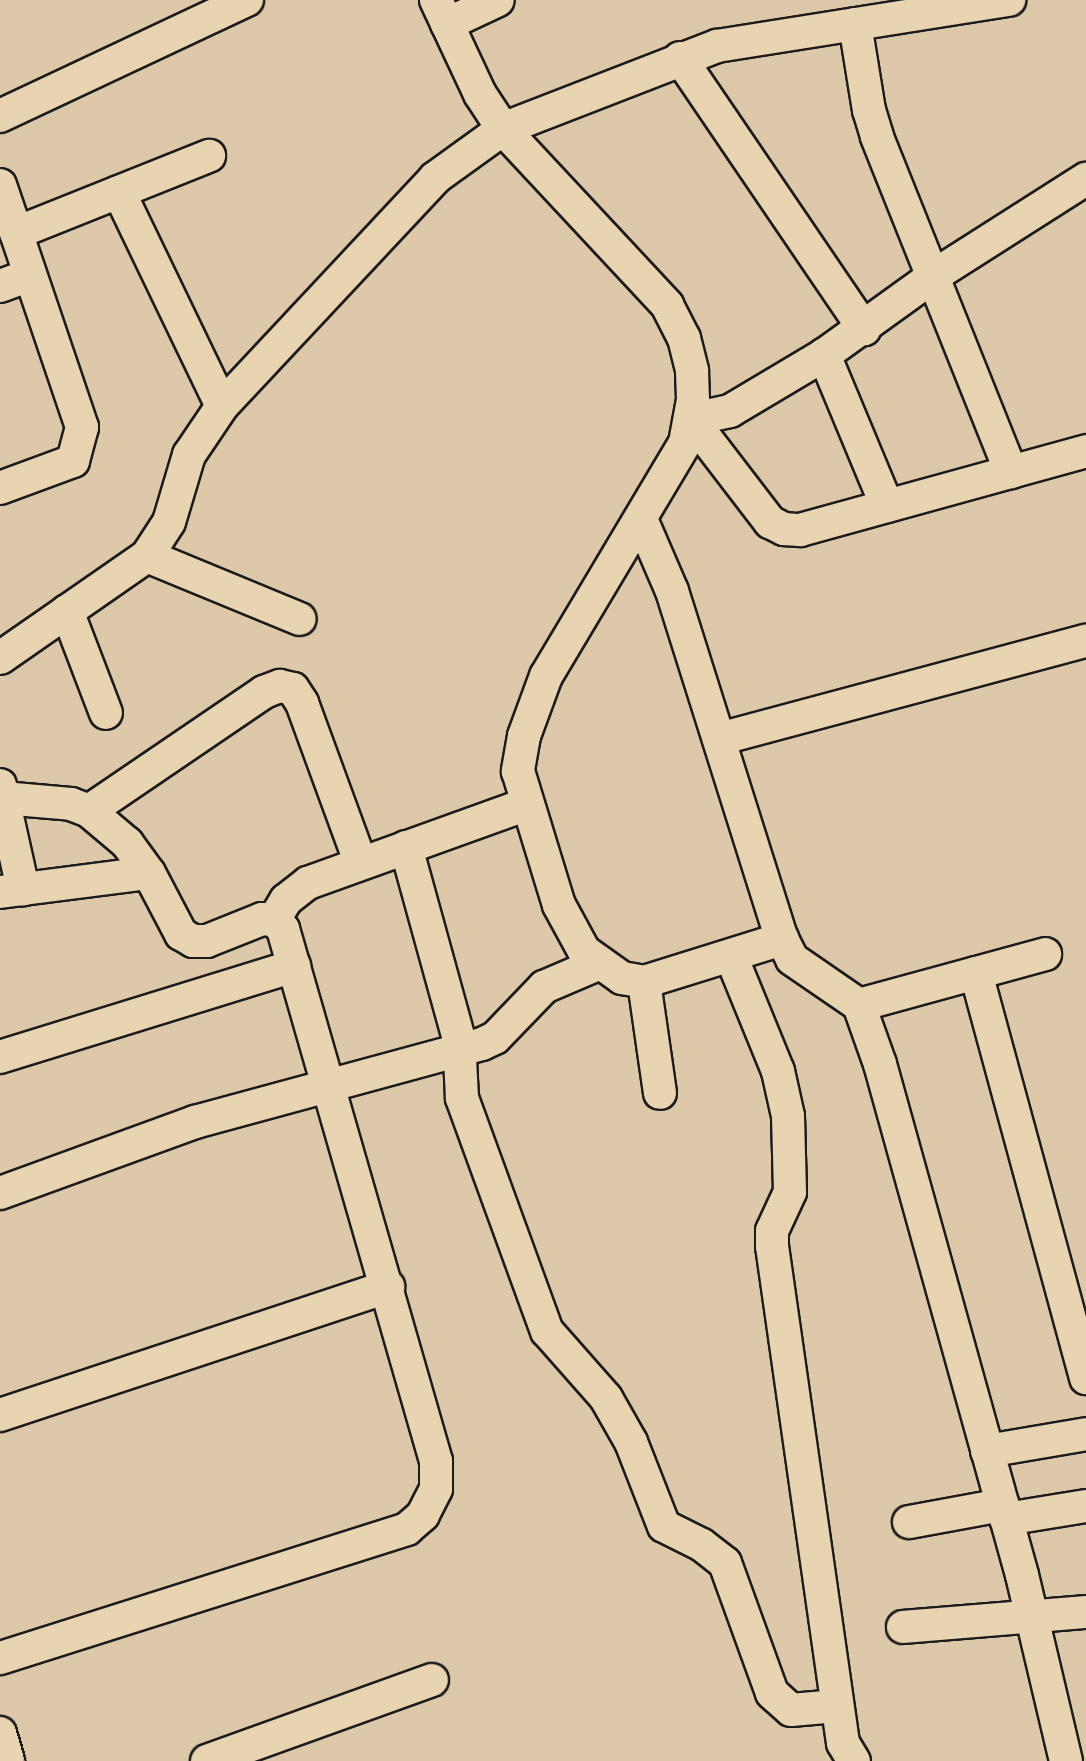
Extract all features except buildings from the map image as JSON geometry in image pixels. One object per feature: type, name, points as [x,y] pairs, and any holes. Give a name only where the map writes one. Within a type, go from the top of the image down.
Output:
[{"type":"street","points":[[0,116],[247,0]]},
{"type":"street","points":[[498,0],[442,12],[480,94],[503,130],[667,305],[684,338],[692,371],[691,419],[685,443],[546,676],[524,736],[518,771],[527,804],[559,905],[584,951],[622,978],[644,982],[782,939]]},
{"type":"street","points":[[0,658],[147,556],[169,522],[189,455],[222,406],[435,178],[503,130],[680,58],[717,46],[1009,0]]},
{"type":"street","points":[[855,24],[869,110],[1011,472]]},
{"type":"street","points":[[680,58],[864,329]]},
{"type":"street","points":[[16,233],[209,156]]},
{"type":"street","points":[[691,419],[730,411],[824,355],[864,329],[932,276],[1086,178]]},
{"type":"street","points":[[0,185],[82,427],[81,446],[74,461],[0,488]]},
{"type":"street","points":[[119,192],[222,406]]},
{"type":"street","points":[[0,286],[30,275]]},
{"type":"street","points":[[824,355],[887,506]]},
{"type":"street","points":[[691,419],[770,522],[784,530],[800,530],[1086,451]]},
{"type":"street","points":[[641,519],[672,591],[782,939],[792,959],[859,1005],[932,1245],[1031,1616],[1065,1761],[1086,1758]]},
{"type":"street","points":[[147,556],[300,619]]},
{"type":"street","points":[[67,611],[106,713]]},
{"type":"street","points":[[719,739],[1086,641]]},
{"type":"street","points":[[89,811],[264,692],[280,686],[293,689],[302,703],[360,864]]},
{"type":"street","points":[[0,1658],[407,1529],[422,1515],[436,1489],[436,1461],[283,929],[274,920],[262,919],[206,941],[193,941],[181,934],[149,873],[113,829],[89,811],[71,804],[1,792],[11,890],[149,873]]},
{"type":"street","points":[[274,920],[286,900],[308,883],[527,804]]},
{"type":"street","points":[[406,848],[461,1050],[462,1098],[547,1331],[606,1398],[631,1442],[664,1526],[702,1545],[725,1563],[772,1693],[791,1710],[838,1706]]},
{"type":"street","points":[[859,1005],[1045,954]]},
{"type":"street","points":[[732,956],[778,1071],[788,1116],[790,1192],[772,1231],[772,1246],[843,1743],[854,1761]]},
{"type":"street","points":[[0,1193],[195,1122],[328,1083],[461,1050],[495,1038],[544,987],[600,963]]},
{"type":"street","points":[[0,1057],[294,966]]},
{"type":"street","points":[[976,973],[1086,1378]]},
{"type":"street","points":[[644,982],[660,1093]]},
{"type":"street","points":[[0,1415],[388,1287]]},
{"type":"street","points":[[987,1451],[1086,1434]]},
{"type":"street","points":[[909,1522],[1086,1506]]},
{"type":"street","points":[[903,1627],[1086,1612]]},
{"type":"street","points":[[207,1761],[432,1680]]},
{"type":"street","points":[[0,1733],[8,1761]]}]
